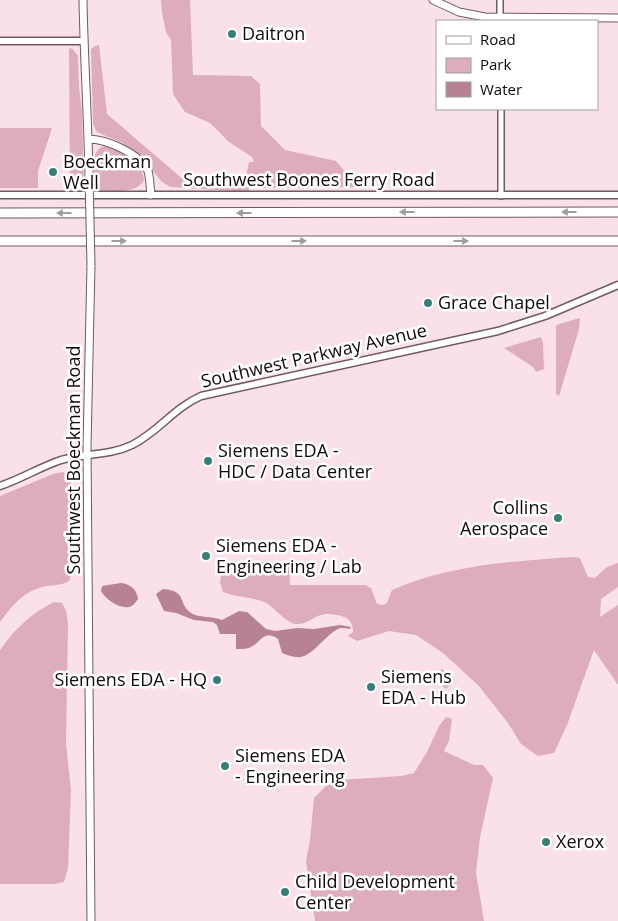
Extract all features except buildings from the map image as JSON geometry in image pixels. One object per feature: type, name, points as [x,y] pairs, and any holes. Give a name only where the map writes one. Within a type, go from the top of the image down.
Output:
[{"type":"highway","points":[[0,212],[618,212]]},
{"type":"highway","points":[[0,242],[618,241]]},
{"type":"main road","name":"Southwest Boeckman Road","points":[[83,0],[91,265],[87,456],[91,921]]},
{"type":"main road","points":[[433,0],[465,13],[500,20],[618,18]]},
{"type":"main road","points":[[88,139],[113,143],[143,164],[149,174],[151,195]]},
{"type":"street","points":[[500,0],[500,20]]},
{"type":"street","points":[[0,41],[83,41]]},
{"type":"street","points":[[500,110],[501,196]]},
{"type":"street","name":"Southwest Boones Ferry Road","points":[[0,195],[618,196]]},
{"type":"street","name":"Southwest Parkway Avenue","points":[[0,486],[58,461],[114,452],[132,445],[158,428],[178,409],[201,396],[504,329],[545,316],[618,285]]},
{"type":"green space","points":[[161,0],[190,0],[193,75],[251,76],[260,84],[261,126],[285,150],[336,161],[358,187],[248,188],[250,192],[170,187],[161,181],[144,160],[122,143],[97,132],[93,124],[91,49],[99,45],[107,114],[185,181],[219,188],[247,188],[245,182],[249,162],[254,162],[252,157],[229,142],[210,123],[185,112],[173,94],[171,40],[166,32]]},
{"type":"green space","points":[[69,48],[73,49],[78,56],[84,187],[70,187]]},
{"type":"green space","points":[[0,128],[52,128],[38,171],[38,188],[0,188]]},
{"type":"green space","points":[[108,146],[126,154],[136,163],[143,174],[144,180],[140,185],[129,190],[95,191],[93,170],[95,156],[102,147]]},
{"type":"green space","points":[[580,318],[579,329],[559,396],[556,394],[556,325]]},
{"type":"green space","points":[[541,337],[544,369],[536,372],[533,367],[504,348]]},
{"type":"green space","points":[[63,472],[69,475],[71,484],[70,580],[63,584],[39,588],[22,597],[12,606],[0,622],[0,496],[53,474]]},
{"type":"green space","points":[[580,558],[588,577],[595,578],[607,567],[618,563],[618,587],[601,599],[600,617],[618,605],[618,685],[594,650],[567,725],[554,753],[538,756],[521,744],[508,723],[478,685],[443,653],[416,635],[389,631],[357,641],[348,636],[353,632],[353,628],[351,622],[344,617],[326,614],[304,623],[292,623],[264,602],[223,592],[220,582],[222,570],[232,563],[289,562],[290,585],[365,585],[371,588],[377,604],[383,605],[387,603],[392,590],[436,575],[528,560]]},
{"type":"green space","points":[[54,602],[62,603],[66,611],[68,623],[66,744],[71,790],[68,868],[64,882],[54,884],[0,884],[0,650],[11,635],[24,623]]},
{"type":"green space","points":[[442,669],[454,680],[446,689],[434,677]]},
{"type":"green space","points":[[446,717],[452,719],[449,741],[444,751],[474,765],[483,765],[493,778],[480,837],[476,873],[484,921],[315,921],[306,861],[314,798],[328,784],[340,780],[401,776],[414,773],[427,752],[439,726]]},
{"type":"water","points":[[121,583],[131,586],[136,593],[138,599],[130,607],[117,605],[109,600],[101,591],[102,586]]},
{"type":"water","points":[[163,589],[176,592],[187,609],[198,616],[222,620],[239,611],[247,612],[266,629],[275,631],[297,628],[314,629],[340,625],[351,627],[350,629],[342,628],[333,632],[311,652],[301,657],[293,657],[282,653],[278,639],[269,635],[249,648],[236,649],[236,634],[220,634],[217,625],[213,622],[194,620],[176,613],[164,611],[156,594]]},
{"type":"place","name":"Daitron","points":[[232,34]]},
{"type":"place","name":"Boeckman Well","points":[[53,172]]},
{"type":"place","name":"Grace Chapel","points":[[428,303]]},
{"type":"place","name":"Siemens EDA - HDC / Data Center","points":[[208,461]]},
{"type":"place","name":"Collins Aerospace","points":[[558,518]]},
{"type":"place","name":"Siemens EDA - Engineering / Lab","points":[[206,556]]},
{"type":"place","name":"Siemens EDA - HQ","points":[[217,680]]},
{"type":"place","name":"Siemens EDA - Hub","points":[[371,687]]},
{"type":"place","name":"Siemens EDA - Engineering","points":[[225,766]]},
{"type":"place","name":"Xerox","points":[[546,842]]},
{"type":"place","name":"Child Development Center","points":[[285,892]]}]
